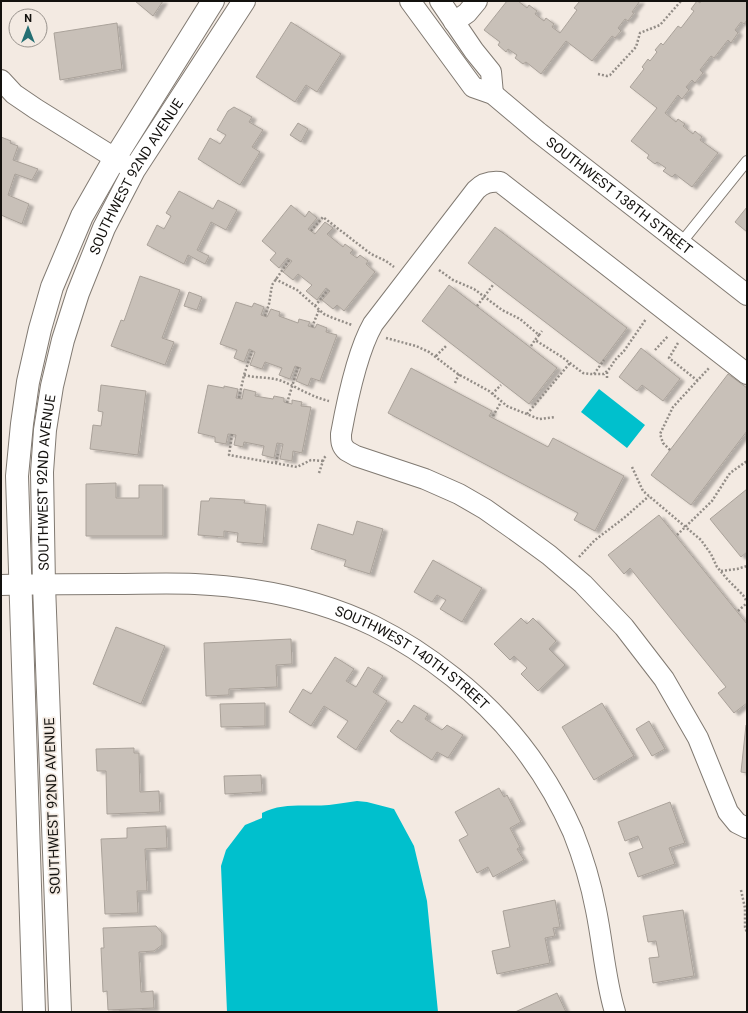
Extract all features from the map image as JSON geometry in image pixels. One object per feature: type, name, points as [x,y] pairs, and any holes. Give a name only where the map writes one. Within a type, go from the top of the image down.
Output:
[{"type":"street","name":"SOUTHWEST 92ND AVENUE","points":[[34,1012],[10,584],[22,424],[35,352],[52,287],[82,216],[115,158],[213,1]]},
{"type":"street","name":"SOUTHWEST 92ND AVENUE","points":[[60,1012],[44,585],[42,472],[45,430],[52,386],[63,340],[78,293],[104,228],[134,170],[244,1]]},
{"type":"street","name":"SOUTHWEST 138TH STREET","points":[[410,1],[474,51],[491,72],[493,94],[538,132],[747,295]]},
{"type":"street","name":"SOUTHWEST 138TH STREET","points":[[440,1],[453,36]]},
{"type":"street","points":[[453,36],[467,13],[477,1]]},
{"type":"street","points":[[1,80],[14,94],[36,109],[134,170]]},
{"type":"street","points":[[747,374],[500,182],[493,181],[481,185],[476,190],[373,324],[363,347],[353,380],[343,424],[341,443],[343,448],[356,456],[425,479],[459,494],[484,509],[550,555],[583,584],[624,627],[664,679],[698,738],[728,812],[737,823],[747,828]]},
{"type":"street","name":"SOUTHWEST 140TH STREET","points":[[10,584],[196,584],[268,592],[314,603],[357,618],[411,646],[471,691],[498,717],[536,766],[561,808],[576,840],[590,886],[615,1012]]},
{"type":"lane","points":[[680,243],[747,161]]},
{"type":"path","points":[[598,74],[610,76],[636,47],[640,33],[660,25],[681,1]]},
{"type":"path","points":[[311,231],[323,217],[371,254],[386,261]]},
{"type":"path","points":[[265,316],[269,304],[272,284],[290,259]]},
{"type":"path","points":[[434,266],[448,277],[471,287],[502,310],[520,319],[539,335]]},
{"type":"path","points":[[275,279],[297,290],[328,316],[343,322]]},
{"type":"path","points":[[477,306],[494,284]]},
{"type":"path","points":[[315,306],[328,290]]},
{"type":"path","points":[[312,327],[319,310]]},
{"type":"path","points":[[607,378],[607,372],[615,360],[624,351],[639,328],[650,315]]},
{"type":"path","points":[[531,346],[542,331]]},
{"type":"path","points":[[655,350],[671,332]]},
{"type":"path","points":[[381,337],[416,346],[436,356],[459,374],[492,394],[501,402],[527,414],[539,419],[555,417]]},
{"type":"path","points":[[680,339],[668,358],[698,381]]},
{"type":"path","points":[[535,340],[583,373],[604,374],[607,372]]},
{"type":"path","points":[[436,356],[447,345]]},
{"type":"path","points":[[238,398],[252,351]]},
{"type":"path","points":[[594,374],[604,360]]},
{"type":"path","points":[[527,414],[570,363]]},
{"type":"path","points":[[287,403],[298,367]]},
{"type":"path","points":[[455,383],[459,374]]},
{"type":"path","points":[[670,450],[663,443],[660,434],[673,408],[704,374]]},
{"type":"path","points":[[244,375],[276,380],[319,399]]},
{"type":"path","points":[[492,394],[501,385]]},
{"type":"path","points":[[493,416],[501,402]]},
{"type":"path","points":[[232,434],[229,455],[297,467],[310,460],[323,459],[319,473]]},
{"type":"path","points":[[276,463],[278,454]]},
{"type":"path","points":[[677,535],[715,497],[730,473],[747,461]]},
{"type":"path","points":[[632,467],[639,484],[649,496],[686,526],[706,546],[721,572],[743,596],[747,602],[738,611]]},
{"type":"path","points":[[588,547],[649,496]]},
{"type":"path","points":[[721,572],[747,566]]},
{"type":"path","points":[[741,890],[746,911],[747,933]]},
{"type":"water","points":[[599,389],[645,425],[627,448],[581,412]]},
{"type":"water","points":[[357,801],[394,809],[414,846],[427,901],[438,1012],[227,1012],[221,866],[226,850],[245,825],[262,818],[262,813],[278,807],[329,805]]},
{"type":"building","points":[[135,1],[163,1],[153,16]]},
{"type":"building","points":[[507,1],[518,1],[527,8],[529,5],[537,11],[535,14],[544,21],[546,18],[554,24],[552,27],[560,33],[577,10],[574,8],[580,1],[640,1],[632,12],[634,13],[628,21],[625,19],[618,28],[621,31],[615,38],[612,36],[592,61],[566,41],[541,74],[526,62],[523,64],[515,58],[517,55],[508,49],[506,52],[498,45],[500,42],[484,30]]},
{"type":"building","points":[[697,1],[700,3],[701,1],[747,1],[747,20],[744,24],[741,22],[735,30],[738,33],[731,43],[728,40],[714,58],[711,56],[700,70],[703,73],[695,83],[692,80],[686,87],[689,90],[682,99],[678,95],[665,113],[676,122],[678,119],[685,124],[683,126],[693,134],[695,131],[702,137],[700,140],[718,153],[692,187],[675,174],[672,177],[663,171],[666,168],[657,162],[655,164],[647,158],[649,155],[631,141],[657,108],[630,87],[644,69],[642,67],[648,59],[650,61],[657,52],[655,50],[661,43],[663,45],[678,26],[681,28],[694,11],[691,9]]},
{"type":"building","points":[[291,22],[341,54],[317,92],[306,85],[295,102],[256,77]]},
{"type":"building","points":[[117,23],[122,69],[60,80],[54,33]]},
{"type":"building","points":[[234,107],[252,117],[249,122],[263,130],[252,147],[260,152],[240,185],[198,159],[210,138],[220,144],[226,135],[217,130],[228,111]]},
{"type":"building","points":[[298,123],[308,129],[301,142],[290,135]]},
{"type":"building","points":[[1,137],[18,146],[13,160],[38,169],[32,180],[15,174],[8,195],[29,204],[22,224],[1,215]]},
{"type":"building","points":[[179,191],[213,209],[218,200],[237,210],[226,230],[211,222],[197,250],[209,256],[205,264],[188,255],[184,264],[147,245],[157,225],[164,229],[171,216],[166,213]]},
{"type":"building","points":[[291,205],[305,217],[309,211],[317,218],[308,229],[315,234],[325,222],[333,228],[327,234],[343,247],[345,244],[353,250],[350,253],[357,258],[360,255],[368,261],[366,264],[375,272],[344,311],[337,305],[333,309],[322,300],[330,291],[326,288],[317,300],[306,291],[312,285],[298,274],[293,280],[283,272],[292,261],[287,258],[279,268],[270,260],[276,253],[262,241]]},
{"type":"building","points":[[747,207],[747,232],[735,222]]},
{"type":"building","points":[[495,227],[627,328],[600,364],[468,263]]},
{"type":"building","points":[[140,276],[180,290],[162,338],[174,342],[165,365],[111,346],[121,320],[124,321]]},
{"type":"building","points":[[449,285],[557,368],[529,404],[422,321]]},
{"type":"building","points":[[189,292],[202,297],[197,310],[184,306]]},
{"type":"building","points":[[236,302],[252,307],[254,303],[264,307],[261,315],[267,317],[271,309],[280,312],[279,316],[298,323],[299,319],[310,322],[308,326],[315,328],[317,324],[327,328],[326,332],[337,335],[320,381],[311,378],[308,386],[296,381],[301,368],[295,366],[290,379],[279,375],[282,368],[265,362],[262,369],[250,365],[255,352],[249,349],[244,362],[234,358],[237,350],[220,344]]},
{"type":"building","points":[[641,348],[680,379],[663,401],[642,385],[637,391],[619,377]]},
{"type":"building","points":[[411,368],[492,411],[489,416],[548,447],[553,438],[624,476],[595,531],[574,520],[578,513],[388,413]]},
{"type":"building","points":[[728,374],[747,388],[747,431],[691,505],[651,475]]},
{"type":"building","points":[[101,385],[146,391],[138,455],[90,449],[93,425],[101,426],[103,412],[98,411]]},
{"type":"building","points":[[208,385],[238,389],[236,398],[242,399],[244,389],[256,392],[255,396],[273,399],[274,396],[284,398],[284,402],[292,404],[292,400],[302,402],[301,406],[311,407],[302,453],[293,451],[292,461],[280,459],[283,444],[277,443],[274,458],[262,455],[264,446],[244,442],[243,447],[234,445],[236,435],[228,434],[226,444],[215,442],[215,437],[198,433]]},
{"type":"building","points":[[116,483],[116,498],[139,498],[139,485],[163,485],[163,536],[86,536],[86,484]]},
{"type":"building","points":[[747,489],[747,552],[741,557],[710,519]]},
{"type":"building","points":[[210,498],[245,500],[244,503],[266,505],[263,544],[237,542],[238,533],[224,531],[224,537],[198,535],[201,501],[209,501]]},
{"type":"building","points":[[659,515],[747,624],[747,703],[734,713],[718,693],[726,687],[630,568],[624,574],[608,555]]},
{"type":"building","points":[[357,521],[383,529],[370,574],[344,566],[346,560],[311,549],[318,524],[353,535]]},
{"type":"building","points":[[433,560],[482,588],[462,622],[440,609],[446,600],[437,595],[432,602],[414,592]]},
{"type":"building","points":[[521,618],[527,624],[533,618],[556,641],[549,649],[565,665],[538,691],[521,674],[527,668],[514,656],[510,660],[494,644]]},
{"type":"building","points":[[116,627],[165,646],[141,704],[93,684]]},
{"type":"building","points":[[291,639],[292,664],[276,665],[277,687],[229,689],[229,695],[206,696],[204,643]]},
{"type":"building","points":[[335,657],[354,669],[346,681],[356,687],[368,667],[383,676],[373,692],[387,701],[356,750],[337,737],[348,721],[324,706],[311,726],[289,712],[303,689],[311,694]]},
{"type":"building","points":[[265,703],[265,726],[221,727],[220,704]]},
{"type":"building","points":[[602,703],[634,756],[594,780],[562,727]]},
{"type":"building","points":[[414,705],[428,714],[425,719],[442,730],[447,725],[463,735],[448,758],[437,752],[432,760],[390,731],[398,720],[402,723]]},
{"type":"building","points":[[649,721],[665,749],[652,756],[636,729]]},
{"type":"building","points":[[747,725],[747,773],[741,772]]},
{"type":"building","points":[[134,748],[134,753],[139,753],[140,792],[159,791],[160,812],[107,814],[106,771],[97,771],[96,749]]},
{"type":"building","points":[[261,775],[262,792],[225,794],[224,776]]},
{"type":"building","points":[[499,788],[504,797],[507,795],[521,822],[510,828],[520,847],[517,849],[524,860],[493,877],[488,867],[477,873],[459,840],[468,835],[455,812]]},
{"type":"building","points":[[670,802],[685,843],[669,848],[675,864],[638,877],[629,853],[643,848],[638,836],[625,841],[618,822]]},
{"type":"building","points":[[166,826],[167,848],[145,849],[147,891],[137,891],[138,913],[105,914],[101,839],[127,838],[127,828]]},
{"type":"building","points":[[555,900],[560,927],[553,928],[555,936],[545,938],[550,963],[497,974],[492,951],[510,947],[503,911]]},
{"type":"building","points":[[683,910],[694,976],[653,983],[649,958],[659,957],[656,941],[648,942],[643,916]]},
{"type":"building","points":[[156,926],[162,933],[162,945],[154,951],[139,952],[141,992],[153,991],[154,1008],[108,1010],[107,991],[103,992],[101,948],[104,948],[103,928]]},
{"type":"building","points":[[557,993],[566,1012],[515,1012]]}]
